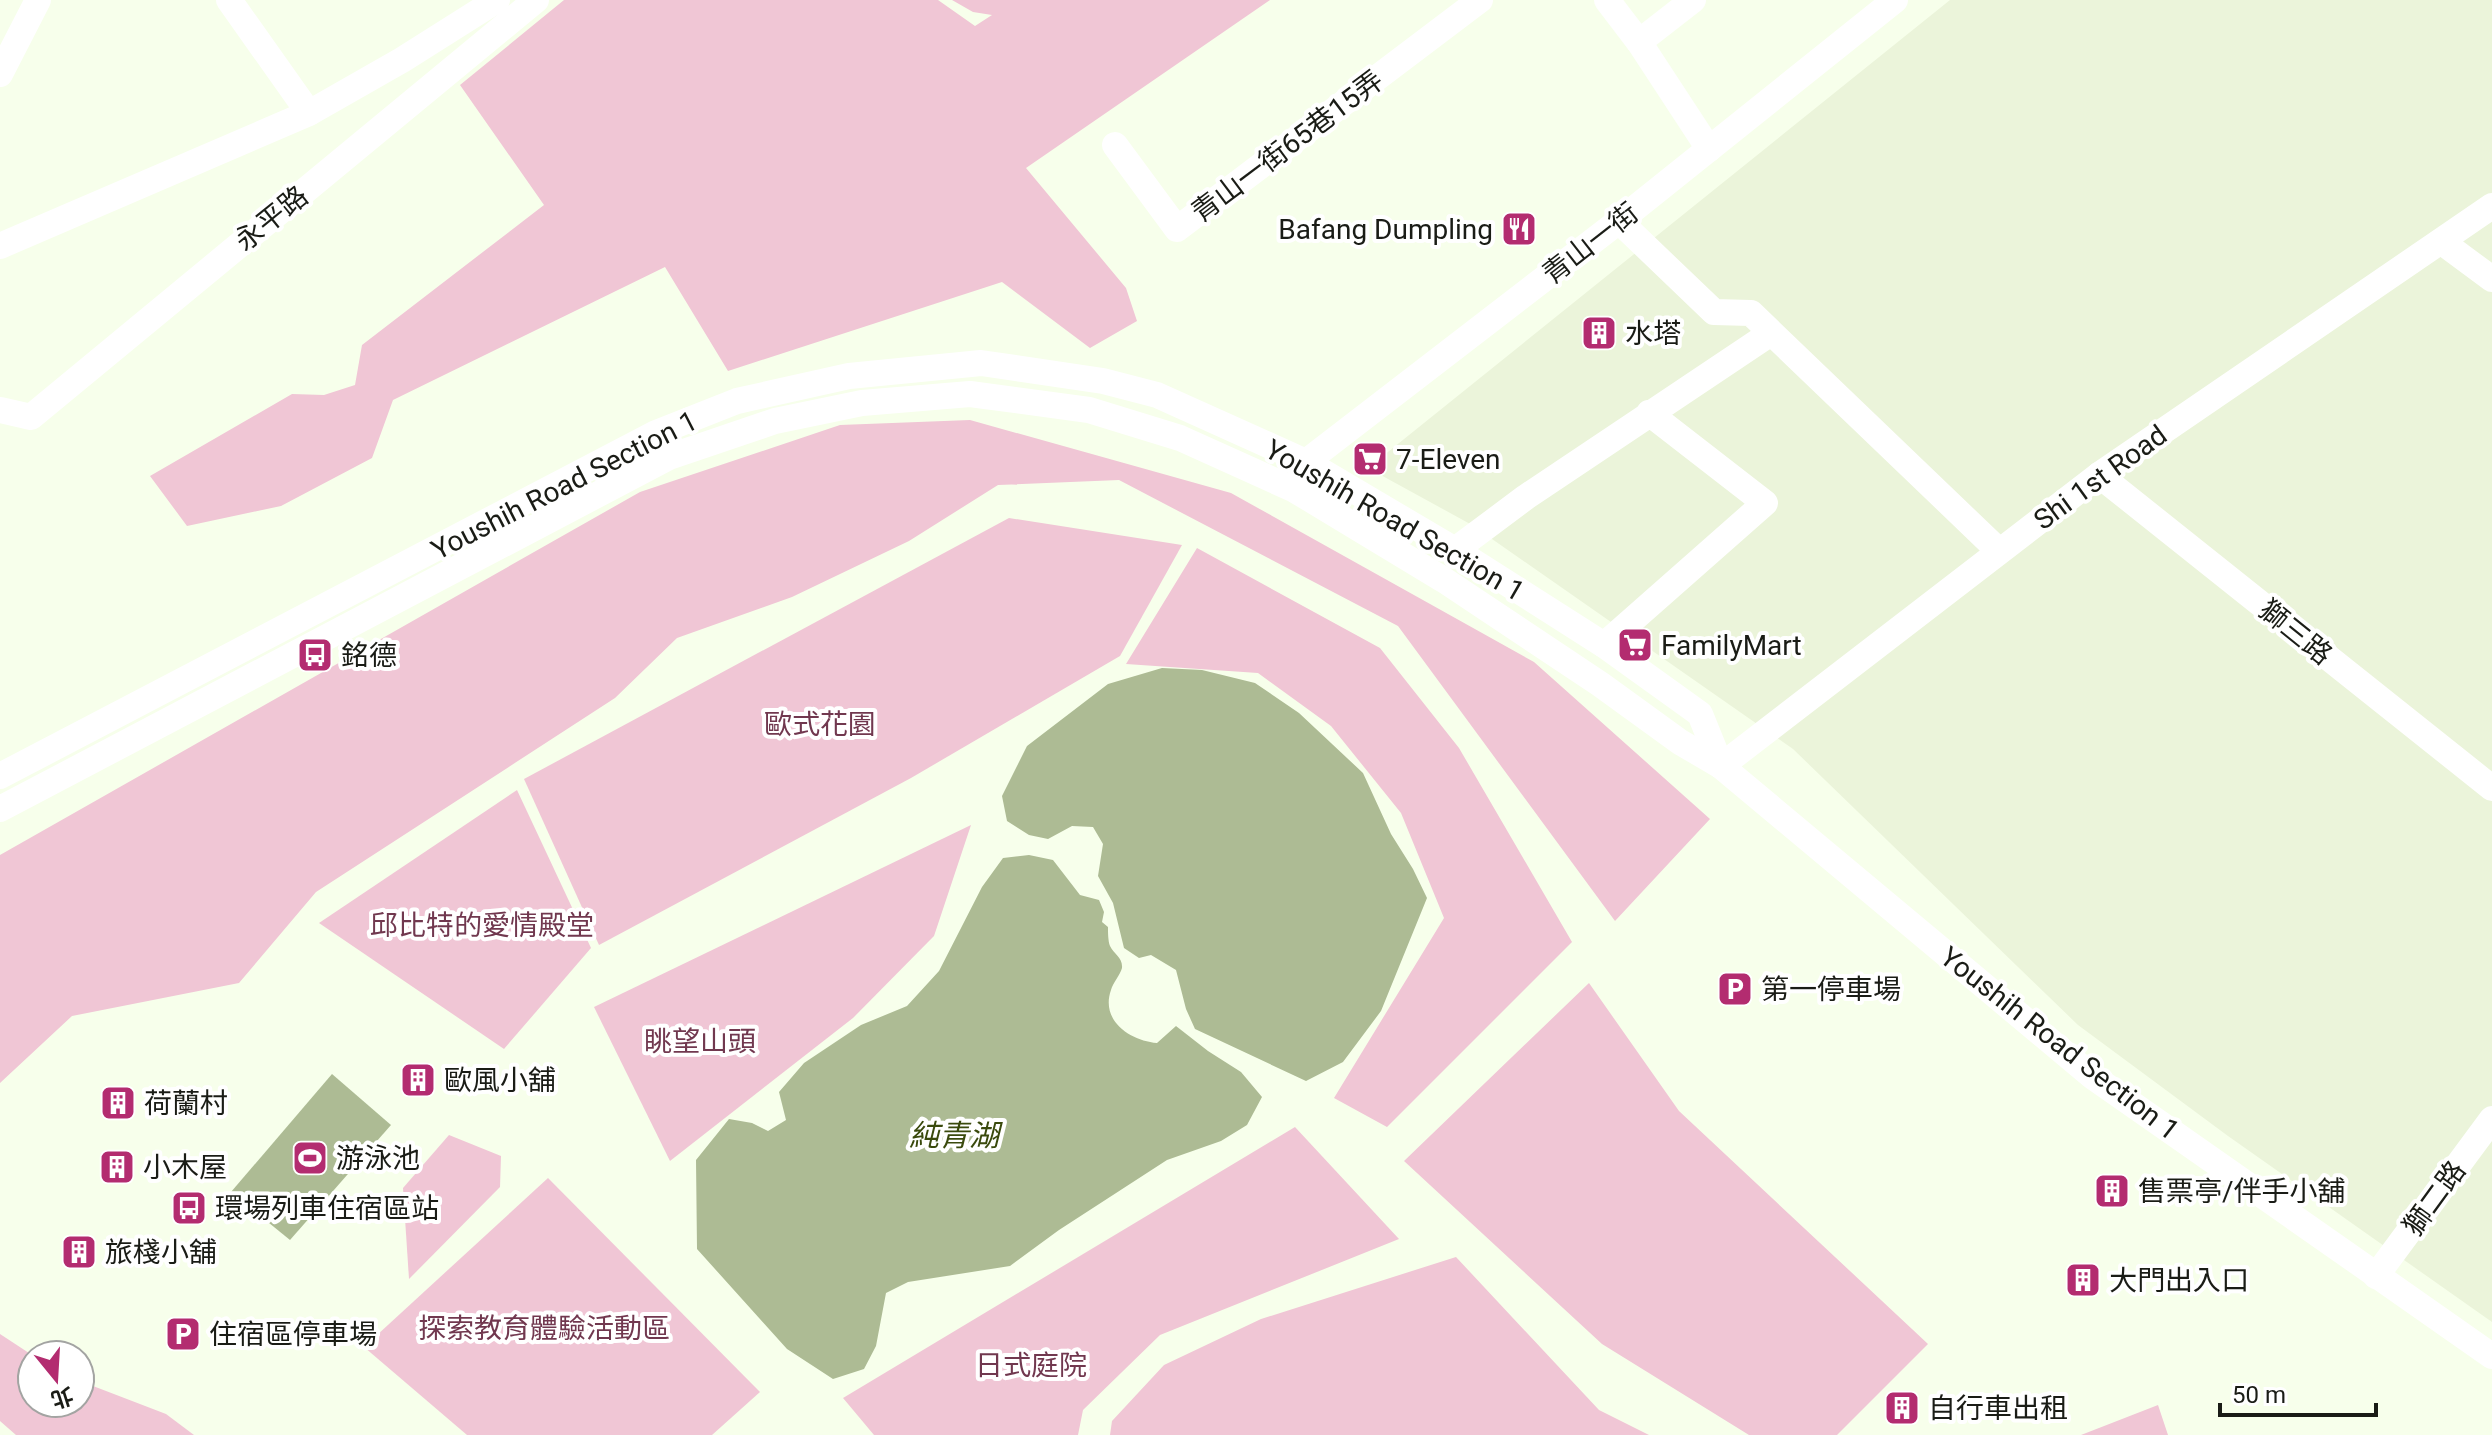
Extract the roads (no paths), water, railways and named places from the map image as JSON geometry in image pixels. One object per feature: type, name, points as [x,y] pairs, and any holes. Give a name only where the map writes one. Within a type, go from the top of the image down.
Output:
[{"type":"street","points":[[0,74],[38,0]]},
{"type":"street","points":[[229,0],[309,113]]},
{"type":"street","points":[[0,246],[309,113],[402,60],[497,0]]},
{"type":"street","name":"青山一街65巷15弄","points":[[1115,145],[1177,229],[1480,0]]},
{"type":"street","points":[[1607,0],[1639,42],[1709,149]]},
{"type":"street","points":[[1639,42],[1693,0]]},
{"type":"street","name":"青山一街","points":[[1306,462],[1619,221],[1895,0]]},
{"type":"street","name":"永平路","points":[[0,410],[31,417],[523,4]]},
{"type":"street","name":"Shi 1st Road","points":[[1721,766],[2099,475],[2492,206]]},
{"type":"street","points":[[1619,221],[1714,312],[1751,313],[1999,551]]},
{"type":"street","points":[[2442,242],[2492,279]]},
{"type":"street","points":[[1455,550],[1526,497],[1771,333]]},
{"type":"street","name":"Youshih Road Section 1","points":[[0,776],[656,433],[737,401],[849,376],[981,363],[1103,381],[1157,395],[1306,462],[1455,550],[1604,645],[1700,714],[1721,766]]},
{"type":"street","name":"Youshih Road Section 1","points":[[0,809],[669,457],[775,421],[862,403],[970,394],[1089,410],[1180,438],[1295,490],[1444,580],[1600,684],[1680,742],[1721,766],[2092,1076],[2492,1356]]},
{"type":"street","points":[[1604,645],[1765,503],[1649,413]]},
{"type":"street","points":[[1295,490],[1306,462]]},
{"type":"street","name":"獅三路","points":[[2099,475],[2492,788]]},
{"type":"street","name":"獅二路","points":[[2376,1276],[2492,1119]]},
{"type":"water","points":[[1162,668],[1202,670],[1255,683],[1299,713],[1363,773],[1391,834],[1427,898],[1381,1011],[1343,1062],[1306,1081],[1195,1029],[1186,1009],[1176,970],[1151,955],[1139,958],[1124,948],[1113,903],[1098,876],[1103,844],[1093,827],[1072,826],[1048,839],[1029,835],[1007,821],[1002,796],[1027,746],[1108,684]]},
{"type":"water","name":"純青湖","points":[[1029,855],[1053,860],[1080,895],[1099,900],[1104,912],[1102,922],[1108,927],[1110,946],[1122,965],[1109,1001],[1110,1011],[1120,1027],[1137,1038],[1157,1043],[1176,1026],[1241,1072],[1262,1097],[1247,1125],[1221,1141],[1167,1160],[1059,1230],[1010,1266],[908,1282],[886,1293],[876,1346],[864,1369],[833,1379],[787,1349],[697,1249],[696,1160],[729,1119],[752,1123],[768,1131],[786,1120],[779,1092],[804,1063],[861,1025],[907,1006],[939,971],[982,887],[1003,858]]},
{"type":"water","name":"游泳池","points":[[332,1074],[391,1125],[290,1240],[231,1192]]},
{"type":"place","name":"Bafang Dumpling","points":[[1519,229]]},
{"type":"place","name":"水塔","points":[[1599,333]]},
{"type":"place","name":"7-Eleven","points":[[1370,459]]},
{"type":"place","name":"FamilyMart","points":[[1635,645]]},
{"type":"place","name":"銘德","points":[[315,655]]},
{"type":"place","name":"第一停車場","points":[[1735,989]]},
{"type":"place","name":"歐風小舖","points":[[418,1080]]},
{"type":"place","name":"荷蘭村","points":[[118,1103]]},
{"type":"place","name":"游泳池","points":[[310,1158]]},
{"type":"place","name":"小木屋","points":[[117,1167]]},
{"type":"place","name":"售票亭/伴手小舖","points":[[2112,1191]]},
{"type":"place","name":"環場列車住宿區站","points":[[189,1208]]},
{"type":"place","name":"旅棧小舖","points":[[79,1252]]},
{"type":"place","name":"大門出入口","points":[[2083,1280]]},
{"type":"place","name":"住宿區停車場","points":[[183,1334]]},
{"type":"place","name":"自行車出租","points":[[1902,1408]]},
{"type":"park label","name":"歐式花園","points":[[820,724]]},
{"type":"park label","name":"邱比特的愛情殿堂","points":[[482,925]]},
{"type":"park label","name":"眺望山頭","points":[[700,1041]]},
{"type":"park label","name":"探索教育體驗活動區","points":[[544,1328]]},
{"type":"park label","name":"日式庭院","points":[[1031,1365]]}]
